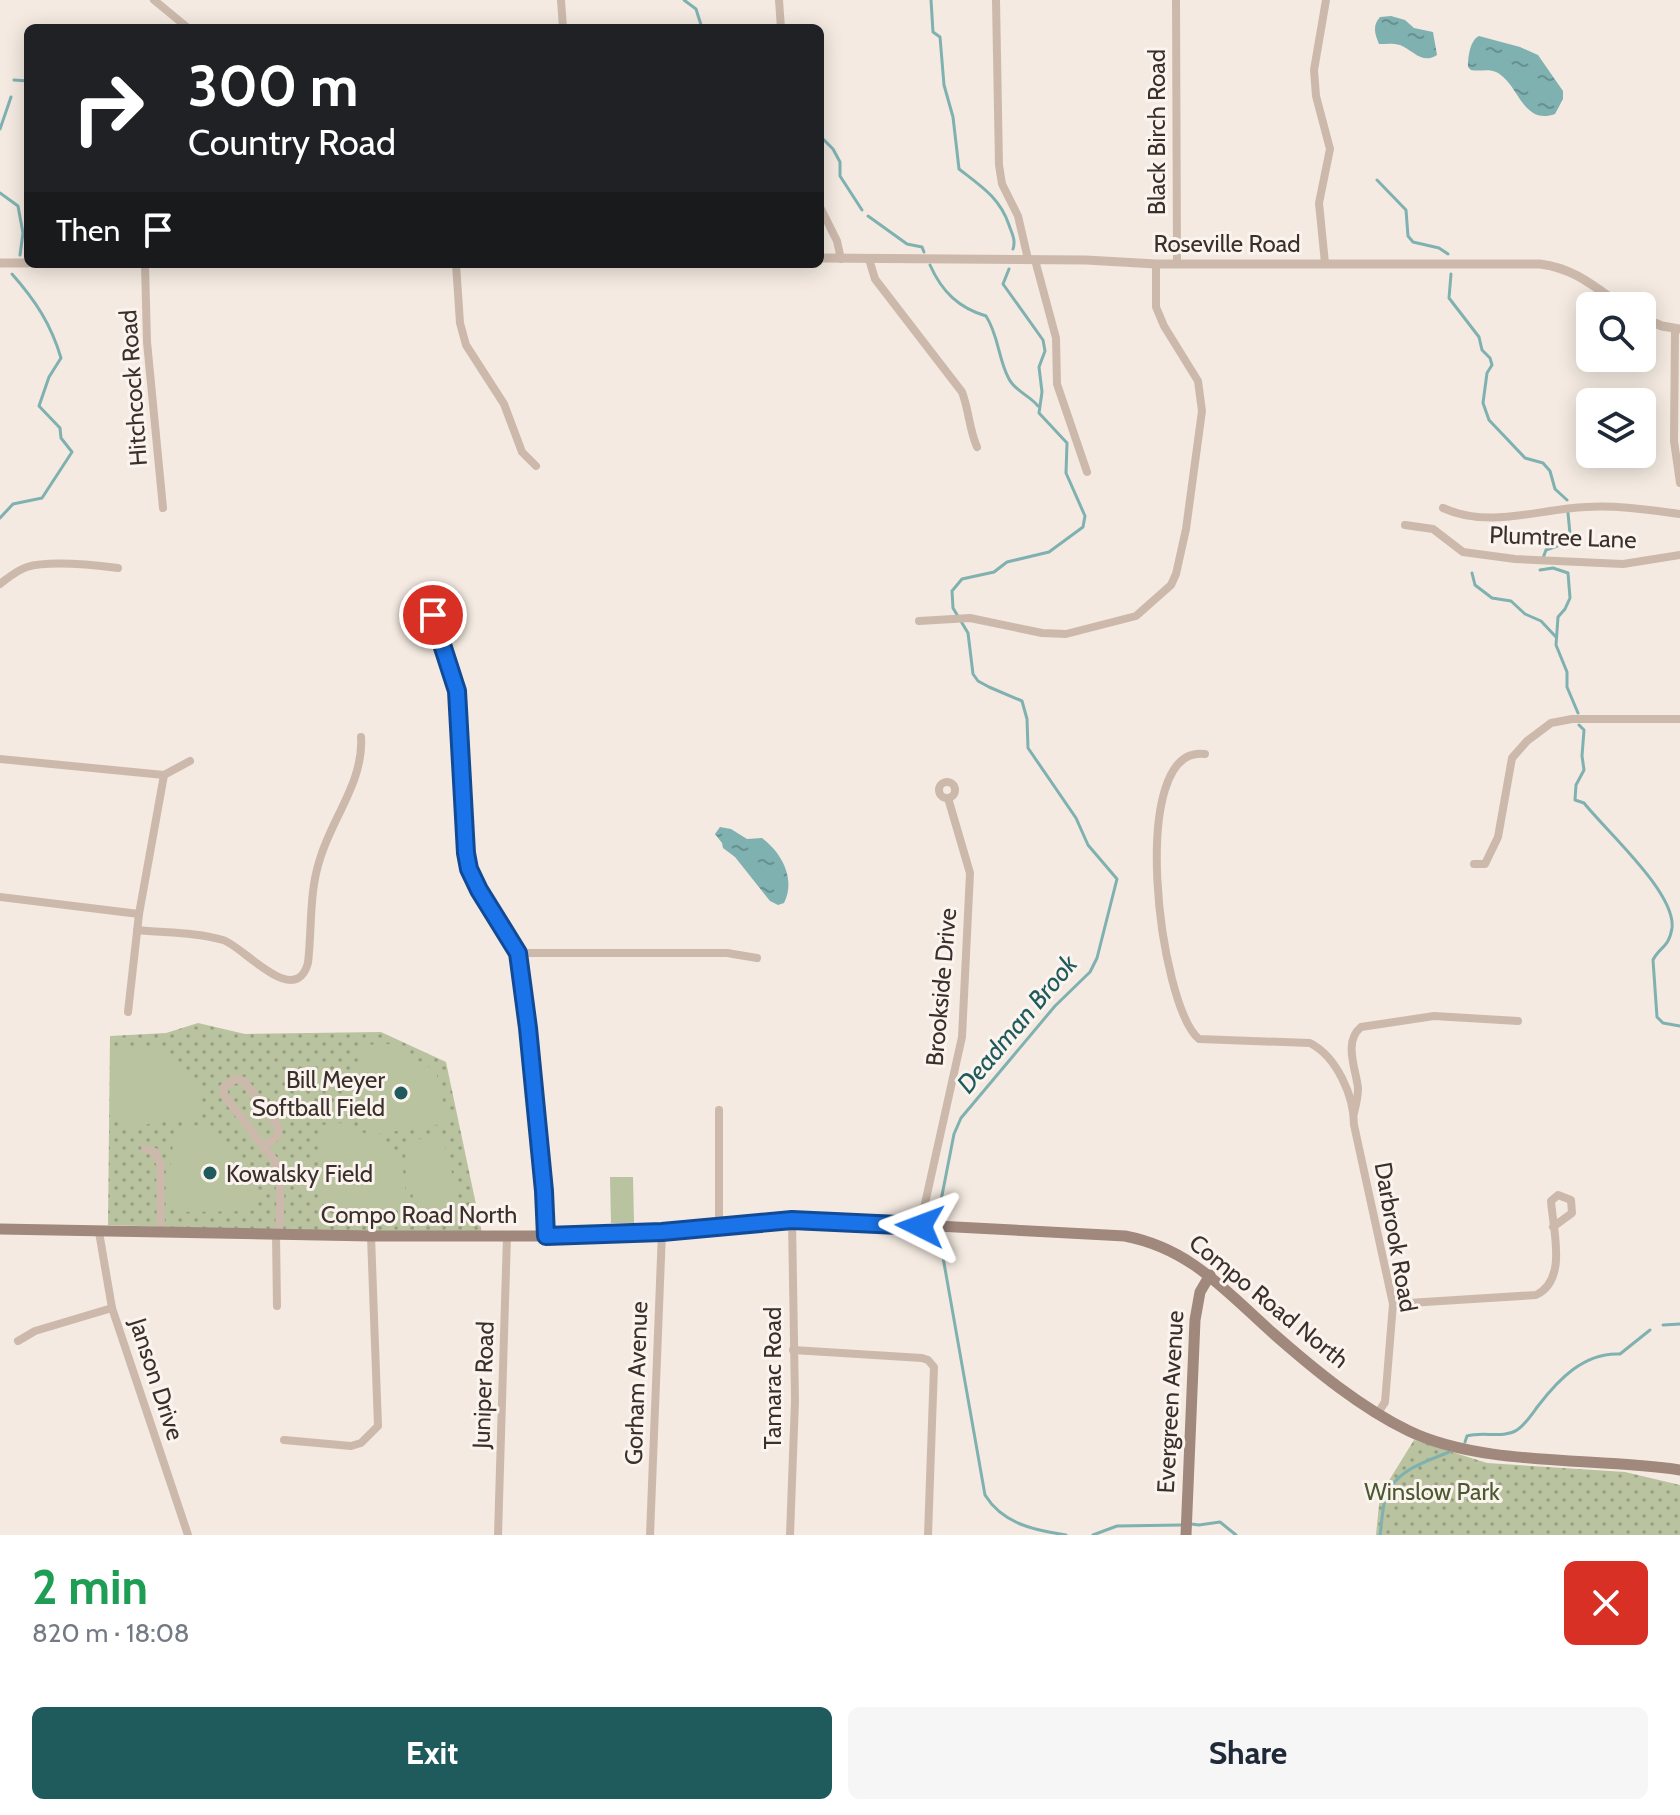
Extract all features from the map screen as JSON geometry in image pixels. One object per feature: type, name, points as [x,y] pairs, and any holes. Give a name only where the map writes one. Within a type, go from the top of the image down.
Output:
[{"type":"main road","name":"Compo Road North","points":[[0,1229],[278,1235],[546,1236],[662,1232],[792,1220],[1125,1236],[1173,1250],[1210,1275],[1291,1349],[1378,1413],[1418,1435],[1467,1449],[1680,1470]]},
{"type":"main road","name":"Evergreen Avenue","points":[[1186,1535],[1196,1311],[1200,1292],[1210,1275]]},
{"type":"street","points":[[154,0],[183,24]]},
{"type":"street","points":[[561,0],[563,24]]},
{"type":"street","points":[[779,0],[781,24]]},
{"type":"street","points":[[996,0],[1002,184],[1018,216],[1056,338],[1057,384],[1087,472]]},
{"type":"street","name":"Black Birch Road","points":[[1176,0],[1177,264]]},
{"type":"street","points":[[1325,263],[1319,203],[1330,149],[1316,96],[1314,70],[1326,0]]},
{"type":"street","points":[[824,215],[837,241],[841,259]]},
{"type":"street","name":"Roseville Road","points":[[824,258],[1156,264],[1540,264],[1575,273],[1602,292]]},
{"type":"street","points":[[869,259],[875,279],[962,392],[977,447]]},
{"type":"street","points":[[0,263],[24,263]]},
{"type":"street","points":[[919,621],[992,621],[1042,633],[1066,634],[1127,620],[1144,610],[1173,580],[1179,563],[1202,411],[1198,381],[1164,326],[1156,307],[1156,264]]},
{"type":"street","name":"Hitchcock Road","points":[[145,268],[148,355],[163,508]]},
{"type":"street","points":[[456,268],[460,323],[466,345],[504,404],[522,452],[536,466]]},
{"type":"street","points":[[1656,322],[1678,329],[1674,441],[1679,477]]},
{"type":"street","points":[[1443,508],[1458,515],[1487,518],[1600,506],[1680,514]]},
{"type":"street","name":"Plumtree Lane","points":[[1405,525],[1433,529],[1463,552],[1515,559],[1623,564],[1680,555]]},
{"type":"street","points":[[0,584],[32,565],[71,563],[118,568]]},
{"type":"street","points":[[438,632],[457,691],[469,869],[518,953],[528,1028],[546,1236]]},
{"type":"street","points":[[1474,864],[1485,864],[1495,846],[1515,752],[1551,723],[1572,719],[1680,719]]},
{"type":"street","points":[[137,930],[209,936],[228,941],[274,975],[292,979],[306,972],[319,859],[358,768],[361,737]]},
{"type":"street","name":"Darbrook Road","points":[[1205,754],[1185,758],[1163,788],[1156,849],[1160,916],[1180,1002],[1194,1035],[1206,1041],[1310,1043],[1321,1050],[1345,1084],[1393,1304],[1385,1402],[1378,1413]]},
{"type":"street","points":[[0,759],[164,775],[190,761]]},
{"type":"street","points":[[128,1012],[139,914],[164,775]]},
{"type":"street","name":"Brookside Drive","points":[[931,1226],[962,1037],[970,873],[948,798]]},
{"type":"street","points":[[0,897],[139,914]]},
{"type":"street","points":[[518,953],[727,953],[757,958]]},
{"type":"street","name":"Darbrook Road","points":[[1354,1114],[1358,1098],[1352,1042],[1361,1027],[1434,1016],[1518,1021]]},
{"type":"street","points":[[264,1147],[278,1135],[278,1126],[244,1081],[235,1079],[224,1087],[224,1095],[264,1147],[274,1160],[281,1183],[277,1306]]},
{"type":"street","points":[[719,1110],[719,1226]]},
{"type":"street","points":[[145,1149],[155,1152],[160,1163],[161,1233]]},
{"type":"street","name":"Tamarac Road","points":[[790,1535],[795,1401],[792,1220]]},
{"type":"street","points":[[1393,1304],[1536,1295],[1554,1277],[1553,1227]]},
{"type":"street","name":"Janson Drive","points":[[99,1232],[112,1308],[188,1535]]},
{"type":"street","name":"Gorham Avenue","points":[[650,1535],[662,1232]]},
{"type":"street","points":[[284,1440],[351,1446],[361,1443],[378,1426],[371,1236]]},
{"type":"street","name":"Juniper Road","points":[[498,1535],[507,1236]]},
{"type":"street","points":[[18,1341],[35,1331],[112,1308]]},
{"type":"street","points":[[793,1350],[922,1358],[934,1367],[928,1535]]},
{"type":"green space","points":[[198,1023],[245,1034],[381,1032],[446,1062],[482,1233],[360,1233],[108,1225],[110,1036],[166,1033]]},
{"type":"green space","name":"Bill Meyer Softball Field","points":[[390,1044],[436,1071],[448,1123],[377,1134],[364,1126],[360,1045]]},
{"type":"green space","points":[[157,1048],[199,1087],[202,1117],[126,1127],[112,1108],[112,1049]]},
{"type":"green space","points":[[340,1123],[369,1136],[393,1156],[405,1178],[405,1207],[330,1210],[319,1201],[322,1125]]},
{"type":"green space","name":"Kowalsky Field","points":[[201,1125],[243,1161],[257,1184],[252,1211],[178,1212],[166,1205],[175,1127]]},
{"type":"green space","points":[[442,1134],[461,1208],[416,1213],[403,1143]]},
{"type":"green space","points":[[610,1177],[633,1177],[634,1223],[611,1223]]},
{"type":"green space","name":"Winslow Park","points":[[1414,1440],[1487,1463],[1625,1472],[1680,1485],[1680,1535],[1376,1535],[1380,1495]]},
{"type":"water","points":[[1380,17],[1405,20],[1414,28],[1433,32],[1437,55],[1422,58],[1400,45],[1379,44],[1376,24]]},
{"type":"water","points":[[1479,36],[1538,55],[1563,91],[1563,99],[1555,114],[1535,114],[1504,77],[1493,71],[1471,70],[1468,67],[1472,45]]},
{"type":"water","points":[[720,827],[731,829],[747,839],[762,838],[776,851],[788,876],[784,903],[778,905],[770,901],[735,857],[723,848],[715,834]]},
{"type":"waterway","points":[[684,0],[696,9],[701,24]]},
{"type":"waterway","name":"Deadman Brook","points":[[931,0],[933,32],[940,37],[944,85],[953,117],[959,169],[989,193],[1000,207],[1013,237],[1013,249]]},
{"type":"waterway","points":[[14,80],[24,81]]},
{"type":"waterway","points":[[0,129],[11,97]]},
{"type":"waterway","points":[[824,140],[833,149],[840,162],[840,176],[862,210]]},
{"type":"waterway","points":[[1377,180],[1406,210],[1408,236],[1413,242],[1439,248],[1448,254]]},
{"type":"waterway","points":[[0,193],[18,206],[23,233],[20,255]]},
{"type":"waterway","points":[[868,216],[907,244],[922,247],[924,252]]},
{"type":"waterway","points":[[930,265],[952,298],[986,316],[1009,379],[1038,406]]},
{"type":"waterway","name":"Deadman Brook","points":[[937,1221],[954,1134],[961,1118],[1055,1006],[1090,972],[1097,958],[1117,879],[1088,845],[1076,818],[1028,748],[1027,719],[1022,701],[978,681],[973,674],[968,633],[953,608],[952,591],[962,579],[994,572],[1007,562],[1049,552],[1083,527],[1085,516],[1066,473],[1067,443],[1039,413],[1042,392],[1039,367],[1045,351],[1043,340],[1003,284],[1009,269]]},
{"type":"waterway","points":[[0,518],[13,504],[42,498],[72,452],[61,438],[60,428],[39,406],[49,377],[61,358],[57,346],[41,313],[12,274]]},
{"type":"waterway","points":[[1451,274],[1449,298],[1479,337],[1482,350],[1492,365],[1487,373],[1483,403],[1489,420],[1525,458],[1543,463],[1550,471],[1555,489],[1567,500]]},
{"type":"waterway","points":[[1543,558],[1546,550],[1560,545],[1570,534],[1568,513]]},
{"type":"waterway","points":[[1540,570],[1553,568],[1568,573],[1570,598],[1558,617],[1556,645],[1567,672],[1567,687],[1578,713]]},
{"type":"waterway","points":[[1472,573],[1475,585],[1492,598],[1511,601],[1525,614],[1541,621],[1556,637]]},
{"type":"waterway","points":[[1579,725],[1584,730],[1584,770],[1576,785],[1575,800],[1584,803],[1623,846],[1663,898],[1672,928],[1669,940],[1653,960],[1657,1017],[1663,1023],[1680,1026]]},
{"type":"waterway","name":"Deadman Brook","points":[[938,1229],[985,1495],[1001,1513],[1020,1524],[1066,1535]]},
{"type":"waterway","points":[[1663,1325],[1680,1324]]},
{"type":"waterway","points":[[1465,1442],[1467,1436],[1506,1434],[1517,1430],[1573,1370],[1595,1358],[1620,1354],[1650,1330]]},
{"type":"waterway","points":[[1380,1535],[1386,1496],[1391,1487],[1412,1468],[1449,1452]]},
{"type":"waterway","name":"Deadman Brook","points":[[1191,1524],[1220,1522],[1236,1535]]},
{"type":"waterway","name":"Deadman Brook","points":[[1093,1535],[1117,1526],[1181,1525]]},
{"type":"place","name":"Bill Meyer Softball Field","points":[[401,1093]]},
{"type":"place","name":"Kowalsky Field","points":[[210,1173]]},
{"type":"route","points":[[433,615],[442,622],[438,632],[457,691],[469,869],[518,953],[528,1028],[546,1236],[662,1232],[792,1220],[920,1226]]}]
